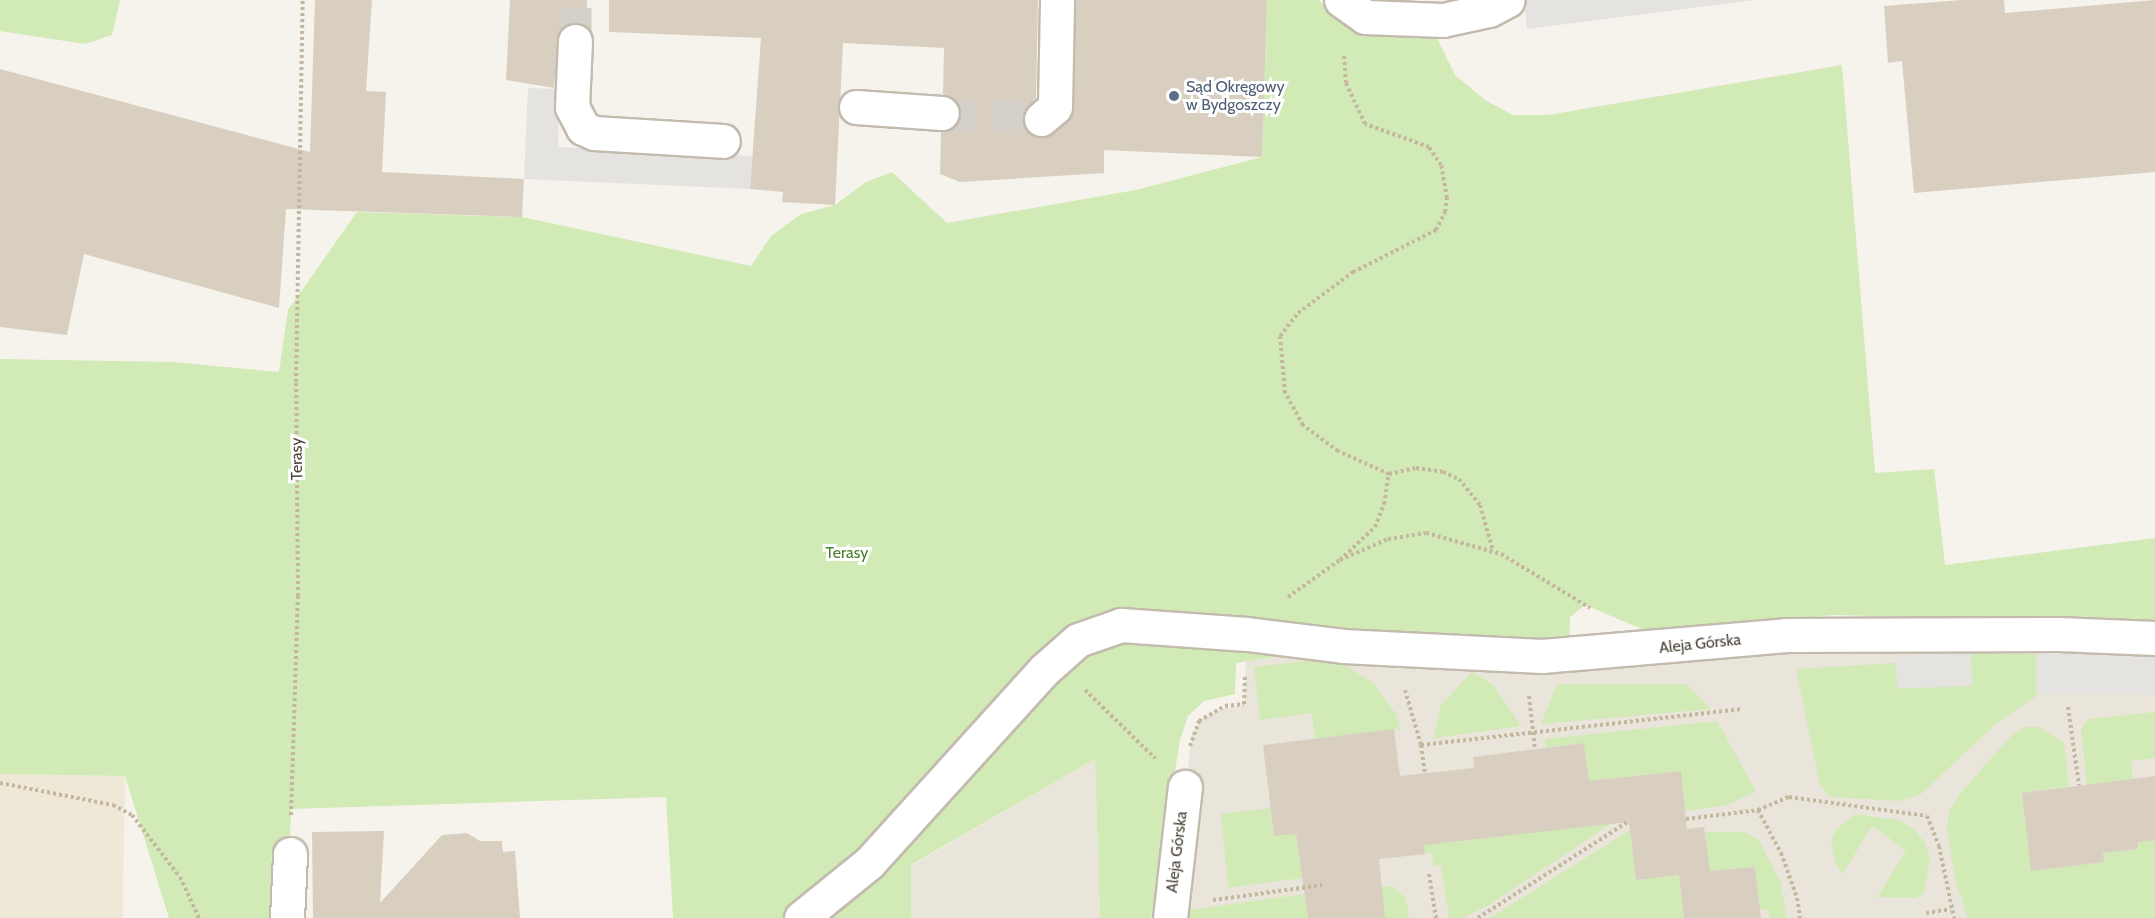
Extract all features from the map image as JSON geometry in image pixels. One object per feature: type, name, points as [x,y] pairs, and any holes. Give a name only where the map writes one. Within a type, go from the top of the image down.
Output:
[{"type":"street","points":[[1041,119],[1054,107],[1057,0]]},
{"type":"street","points":[[1341,0],[1365,17],[1443,20],[1490,10],[1508,0]]},
{"type":"street","points":[[575,41],[572,107],[583,128],[594,133],[723,141]]},
{"type":"street","points":[[856,107],[942,113]]},
{"type":"street","name":"Aleja Górska","points":[[801,918],[869,863],[1054,660],[1078,640],[1121,625],[1247,634],[1393,649],[1525,656],[1649,650],[1786,635],[2155,638]]},
{"type":"street","name":"Aleja Górska","points":[[1170,912],[1185,787]]},
{"type":"street","points":[[287,918],[290,854]]},
{"type":"path","name":"Terasy","points":[[290,854],[298,596],[296,370],[303,0]]},
{"type":"path","points":[[1346,83],[1365,124],[1419,140],[1437,156],[1445,184],[1445,212],[1436,230],[1353,272],[1298,313],[1280,336],[1279,358],[1285,393],[1304,425],[1338,451],[1389,474],[1416,468],[1443,472],[1459,479],[1480,505],[1493,551]]},
{"type":"path","points":[[1247,634],[1305,583],[1340,560],[1375,527],[1384,504],[1389,474]]},
{"type":"path","points":[[1340,560],[1407,533],[1447,536],[1493,551],[1570,597]]},
{"type":"path","points":[[1393,649],[1421,745],[1425,774]]},
{"type":"path","points":[[1525,656],[1535,749]]},
{"type":"path","points":[[1054,660],[1185,787]]},
{"type":"path","points":[[1185,787],[1192,734],[1199,721],[1225,706],[1244,704],[1244,692]]},
{"type":"path","points":[[2068,707],[2079,785]]},
{"type":"path","points":[[1421,745],[1740,709]]},
{"type":"path","points":[[0,783],[123,810],[180,878],[199,918]]},
{"type":"path","points":[[1686,819],[1758,810],[1789,797],[1927,816],[1939,846],[1954,918]]},
{"type":"path","points":[[1758,810],[1781,853],[1797,898],[1800,918]]},
{"type":"path","points":[[1478,918],[1629,821]]},
{"type":"path","points":[[1429,874],[1436,918]]},
{"type":"path","points":[[1170,912],[1322,885]]},
{"type":"path","points":[[1926,914],[1951,909]]},
{"type":"shaded area","points":[[1524,0],[1755,0],[1527,29]]},
{"type":"shaded area","points":[[528,88],[559,89],[558,147],[752,156],[750,189],[524,179]]},
{"type":"shaded area","points":[[1247,634],[1343,646],[2155,638],[2155,918],[1170,918],[1192,734],[1199,721],[1211,712],[1244,704]]},
{"type":"shaded area","points":[[1971,653],[1972,686],[1897,689],[1896,656]]},
{"type":"shaded area","points":[[2036,654],[2155,654],[2155,694],[2036,694]]},
{"type":"shaded area","points":[[1095,759],[1100,918],[911,918],[911,866]]},
{"type":"shaded area","points":[[0,774],[125,776],[123,918],[0,918]]},
{"type":"green space","points":[[0,0],[120,0],[112,35],[85,44],[0,31]]},
{"type":"green space","name":"Terasy","points":[[1267,0],[1319,0],[1333,15],[1356,26],[1434,32],[1455,75],[1485,100],[1513,115],[1548,115],[1842,65],[1875,473],[1934,469],[1945,565],[2155,538],[2155,638],[1954,618],[1834,615],[1649,632],[1585,605],[1570,617],[1569,654],[1343,646],[1236,663],[1235,694],[1204,701],[1188,716],[1180,740],[1151,918],[1100,918],[1095,759],[911,865],[911,918],[673,918],[666,797],[291,809],[287,918],[169,918],[125,776],[0,774],[0,359],[172,362],[279,372],[288,310],[357,212],[522,217],[751,266],[771,236],[801,214],[835,205],[866,182],[892,172],[947,223],[1136,190],[1262,157]]},
{"type":"green space","points":[[1971,653],[2036,654],[2039,694],[1997,723],[1920,795],[1899,801],[1830,797],[1820,785],[1796,669],[1896,663],[1897,688],[1971,686]]},
{"type":"green space","points":[[1314,660],[1340,662],[1373,683],[1396,714],[1400,729],[1315,739],[1312,713],[1260,720],[1254,667]]},
{"type":"green space","points":[[1472,672],[1493,685],[1521,726],[1434,738],[1441,705]]},
{"type":"green space","points":[[1557,684],[1686,684],[1711,709],[1541,724]]},
{"type":"green space","points":[[2155,712],[2155,758],[2131,761],[2133,779],[2087,785],[2081,729],[2089,719]]},
{"type":"green space","points":[[1717,721],[1756,791],[1727,805],[1685,811],[1680,771],[1589,781],[1584,743],[1546,747],[1545,739]]},
{"type":"green space","points":[[2025,727],[2039,727],[2064,743],[2069,786],[2022,793],[2031,871],[2104,862],[2103,853],[2138,849],[2138,842],[2155,840],[2155,918],[1968,918],[1956,883],[1947,827],[1949,812],[1958,796],[2011,736]]},
{"type":"green space","points":[[1270,808],[1274,836],[1296,834],[1302,878],[1228,888],[1221,814]]},
{"type":"green space","points":[[1855,814],[1898,820],[1914,829],[1925,843],[1930,858],[1924,893],[1916,898],[1878,897],[1906,850],[1872,826],[1843,873],[1837,867],[1831,842],[1836,830]]},
{"type":"green space","points":[[1612,823],[1489,905],[1462,918],[1449,918],[1441,865],[1433,866],[1432,853],[1425,854],[1423,836]]},
{"type":"green space","points":[[1630,830],[1636,880],[1679,875],[1684,918],[1490,918]]},
{"type":"green space","points":[[1705,832],[1744,832],[1758,839],[1780,881],[1787,918],[1770,918],[1768,909],[1760,910],[1755,868],[1710,871]]},
{"type":"green space","points":[[1391,886],[1406,898],[1409,918],[1385,918],[1381,887]]},
{"type":"green space","points":[[1305,894],[1308,918],[1188,918],[1190,910]]},
{"type":"building","points":[[315,0],[372,0],[366,91],[386,92],[382,172],[524,179],[522,217],[286,209],[279,308],[84,254],[67,335],[0,327],[0,69],[310,152]]},
{"type":"building","points":[[510,0],[587,0],[586,26],[575,22],[559,31],[554,88],[506,80]]},
{"type":"building","points":[[609,0],[1038,0],[1036,98],[1024,112],[1023,122],[1027,132],[1044,137],[1067,121],[1074,108],[1076,0],[1267,0],[1262,157],[1104,150],[1104,173],[960,182],[940,174],[941,132],[957,124],[961,114],[953,98],[943,94],[944,48],[843,43],[835,205],[782,202],[783,192],[750,189],[761,38],[609,32]]},
{"type":"building","points":[[1962,0],[2004,0],[2005,13],[2155,0],[2155,172],[1914,193],[1902,61],[1888,63],[1884,6]]},
{"type":"building","points":[[1394,729],[1400,776],[1474,768],[1473,757],[1584,743],[1589,781],[1681,771],[1687,829],[1704,827],[1710,871],[1755,867],[1761,918],[1684,918],[1679,875],[1636,880],[1629,822],[1424,845],[1425,854],[1379,859],[1385,918],[1308,918],[1296,834],[1274,836],[1263,745]]},
{"type":"building","points":[[2155,776],[2155,840],[2138,842],[2138,849],[2103,853],[2104,862],[2031,871],[2022,793]]},
{"type":"building","points":[[384,831],[380,903],[442,835],[467,833],[480,841],[502,841],[503,852],[515,851],[520,918],[313,918],[312,832]]},
{"type":"tunnel","points":[[575,0],[575,41]]},
{"type":"tunnel","points":[[942,113],[1041,119]]},
{"type":"place","name":"Sąd Okręgowy w Bydgoszczy","points":[[1174,96]]}]
